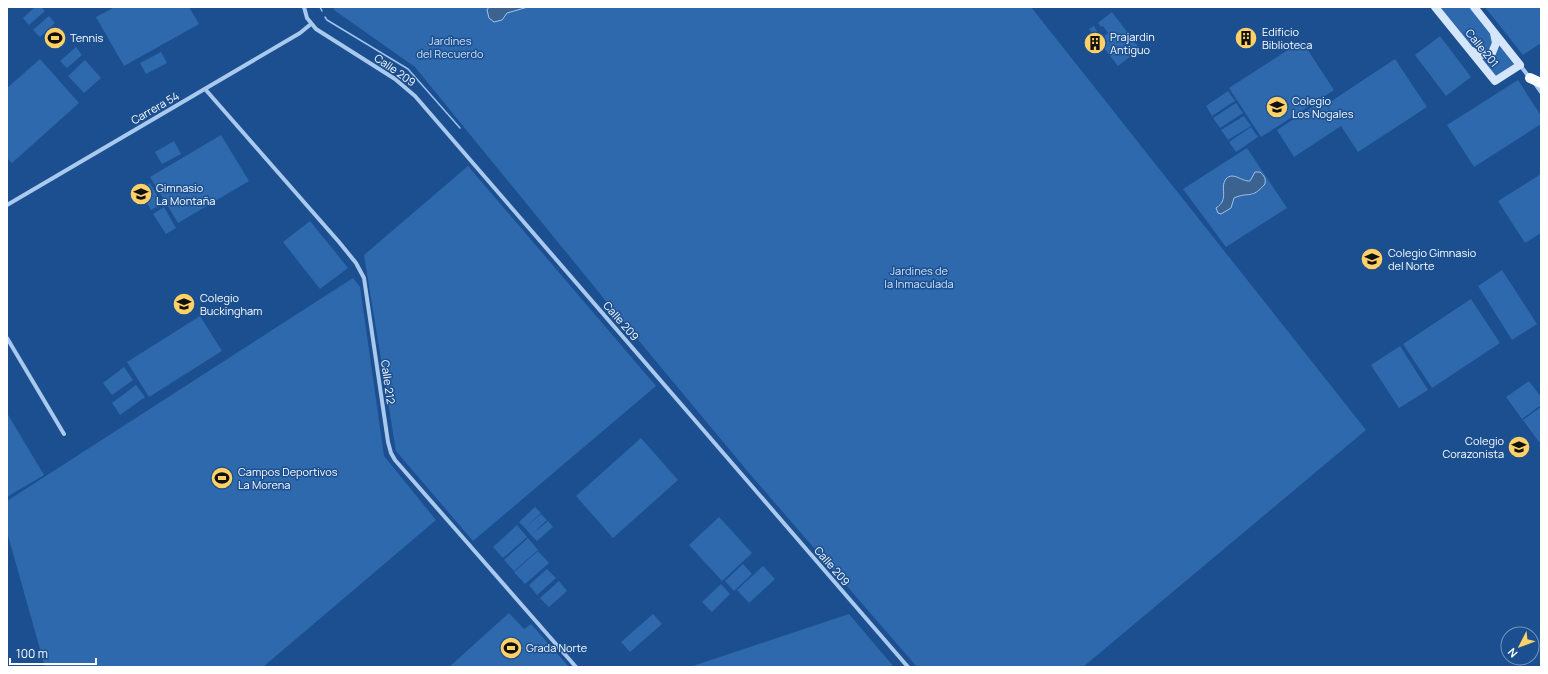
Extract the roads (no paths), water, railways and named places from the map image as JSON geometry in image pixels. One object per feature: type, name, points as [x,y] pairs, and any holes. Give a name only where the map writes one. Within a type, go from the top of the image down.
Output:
[{"type":"highway","points":[[1530,78],[1541,83]]},
{"type":"main road","name":"Calle 201","points":[[1435,7],[1495,80],[1520,65],[1474,7]]},
{"type":"main road","points":[[1468,48],[1480,55],[1492,53],[1496,43],[1492,30]]},
{"type":"street","points":[[304,7],[307,18],[311,24]]},
{"type":"street","name":"Carrera 54","points":[[7,205],[300,33],[311,24]]},
{"type":"street","name":"Calle 209","points":[[311,24],[332,40],[396,79],[415,96],[908,667]]},
{"type":"street","name":"Calle 201","points":[[1520,65],[1541,92]]},
{"type":"street","name":"Calle 212","points":[[205,89],[339,242],[360,270],[364,278],[388,442],[395,460],[576,667]]},
{"type":"street","points":[[7,338],[64,434]]},
{"type":"waterway","points":[[320,7],[322,11]]},
{"type":"waterway","points":[[325,17],[327,20],[408,69],[460,128]]},
{"type":"place","name":"Tennis","points":[[55,38]]},
{"type":"place","name":"Edificio Biblioteca","points":[[1246,38]]},
{"type":"place","name":"Prajardin Antiguo","points":[[1095,43]]},
{"type":"place","name":"Colegio Los Nogales","points":[[1277,107]]},
{"type":"place","name":"Gimnasio La Montaña","points":[[141,194]]},
{"type":"place","name":"Colegio Gimnasio del Norte","points":[[1372,259]]},
{"type":"place","name":"Colegio Buckingham","points":[[184,304]]},
{"type":"place","name":"Colegio Corazonista","points":[[1519,447]]},
{"type":"place","name":"Campos Deportivos La Morena","points":[[222,478]]},
{"type":"place","name":"Grada Norte","points":[[511,648]]},
{"type":"park label","name":"Jardines del Recuerdo","points":[[450,47]]},
{"type":"park label","name":"Jardines de la Inmaculada","points":[[919,277]]}]
